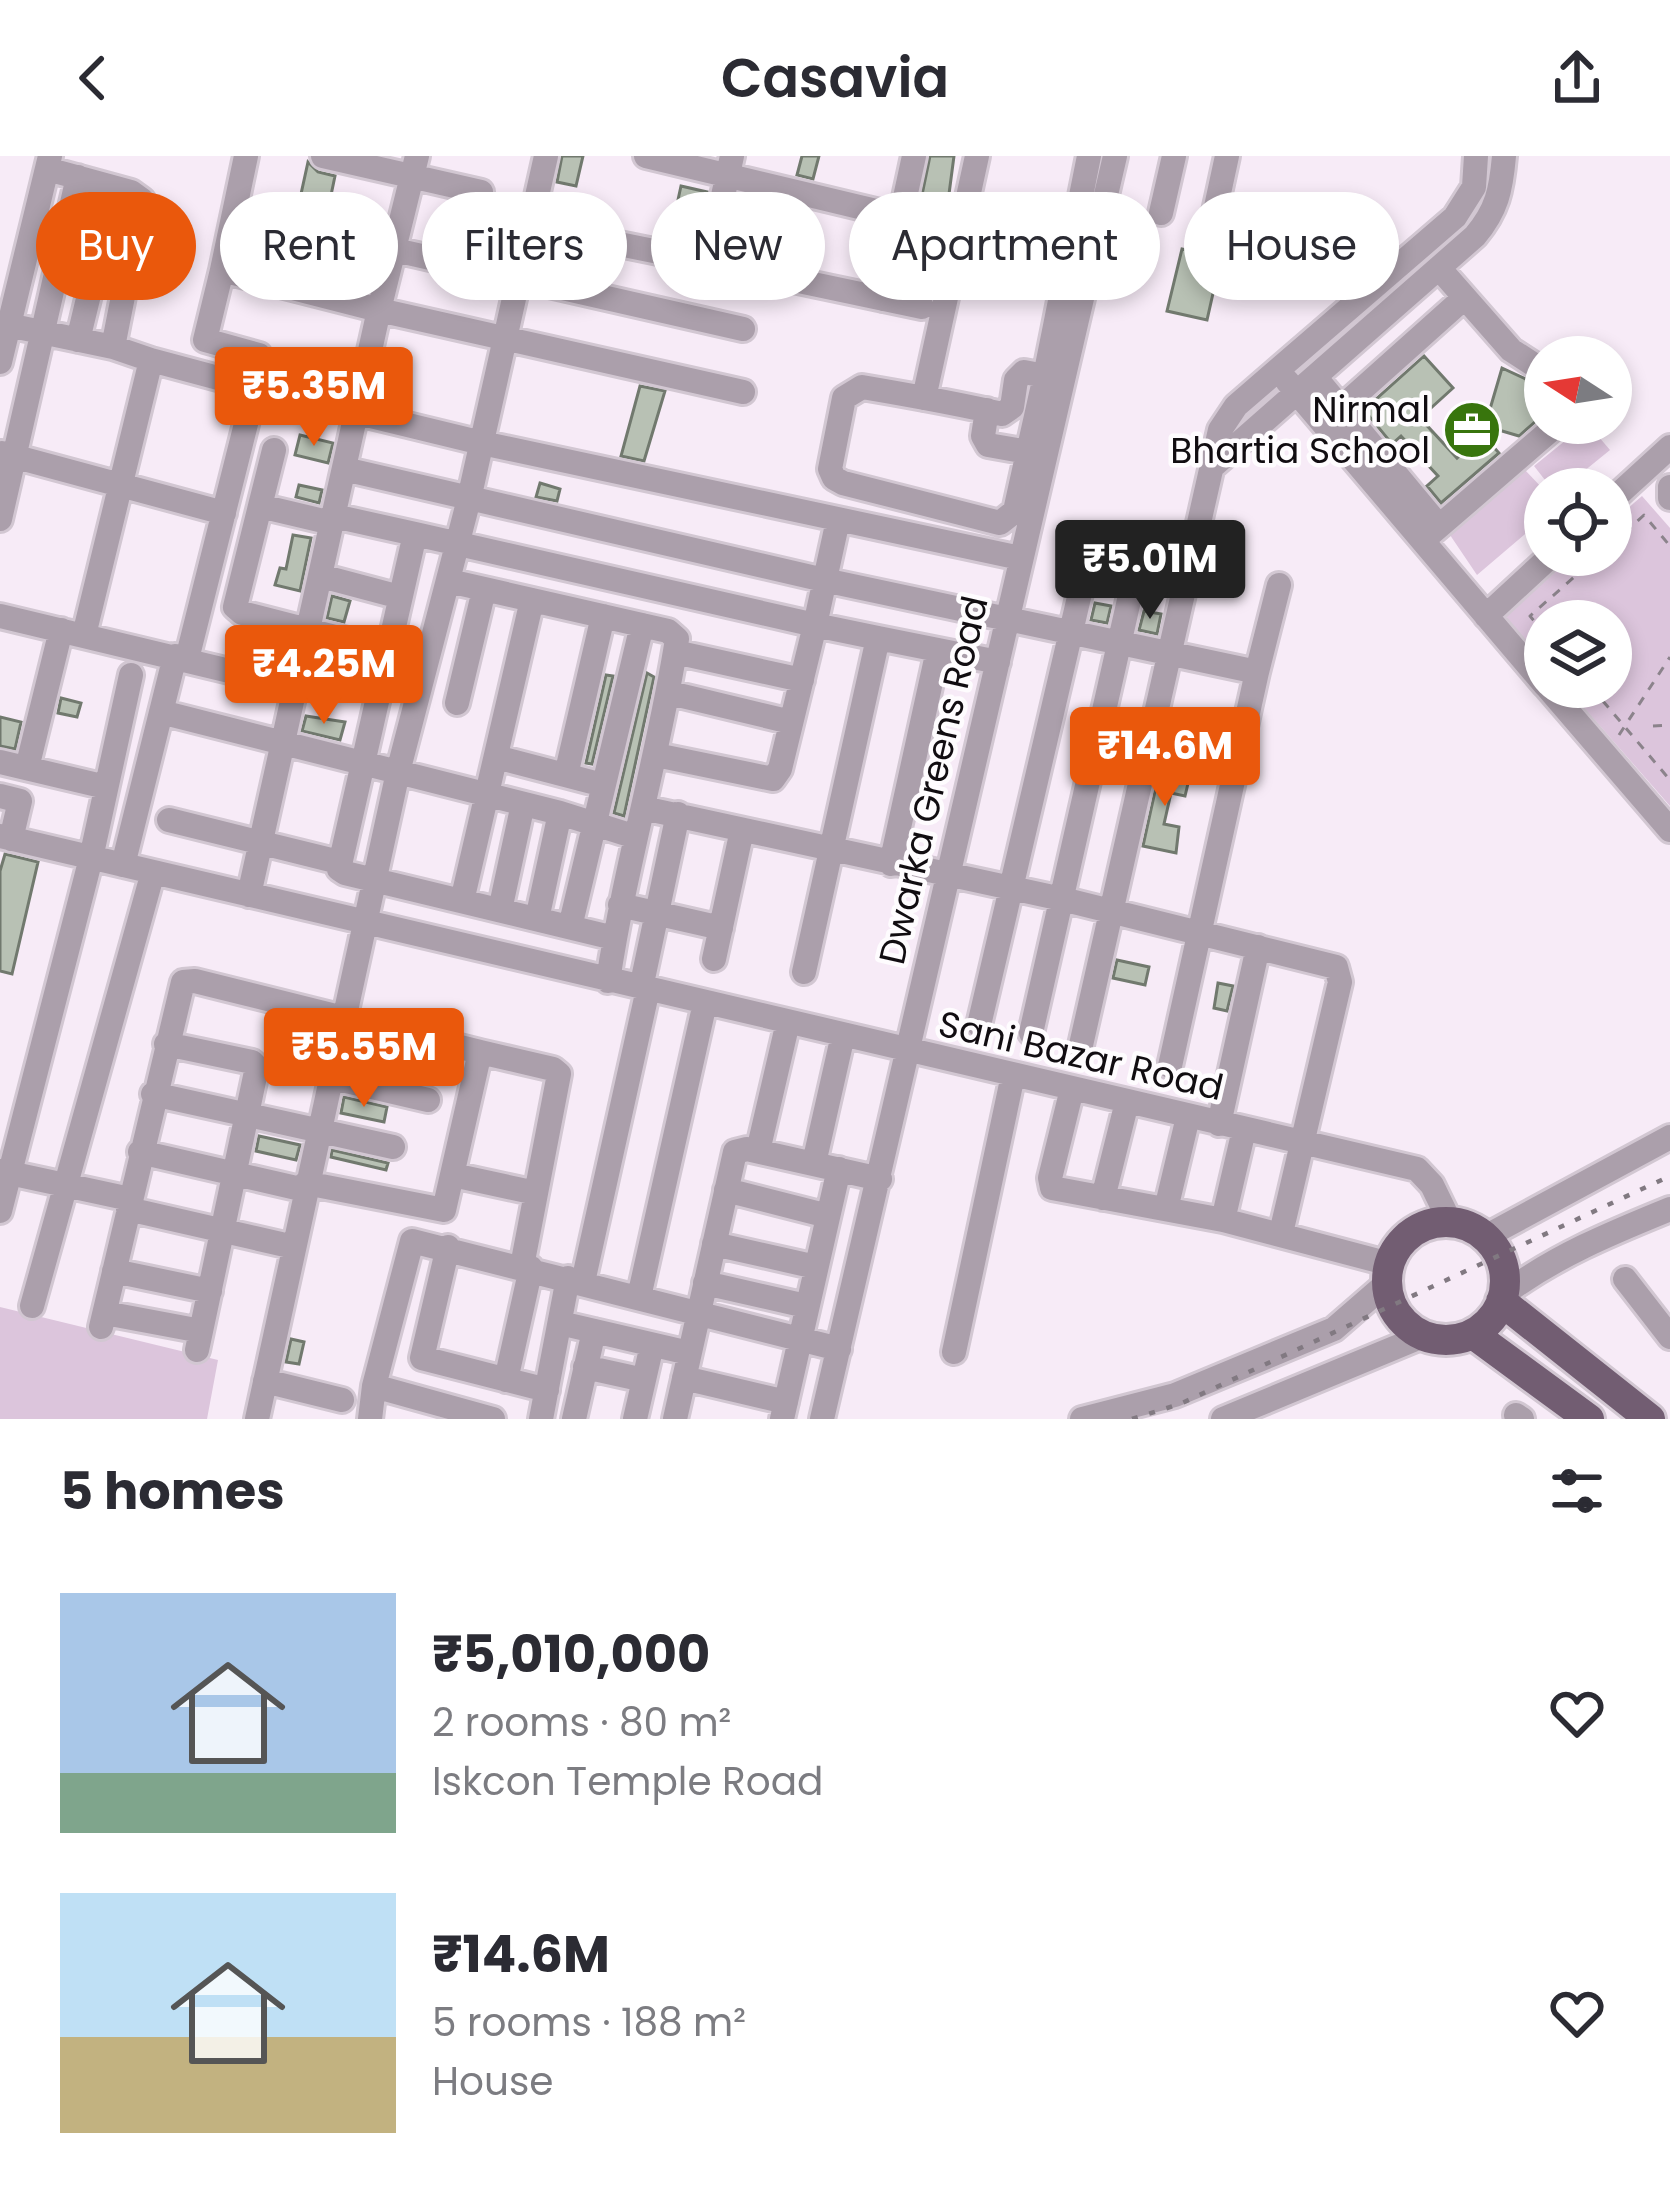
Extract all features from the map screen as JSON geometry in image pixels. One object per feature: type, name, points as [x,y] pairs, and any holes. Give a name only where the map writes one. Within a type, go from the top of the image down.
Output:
[{"type":"main road","points":[[1450,1222],[1485,1237],[1498,1254],[1504,1274],[1503,1298],[1490,1320],[1456,1340],[1423,1336],[1397,1315],[1388,1273],[1399,1246],[1413,1233],[1430,1224],[1450,1222]]},
{"type":"main road","points":[[1503,1298],[1650,1419]]},
{"type":"main road","points":[[1473,1334],[1589,1419]]},
{"type":"street","points":[[238,192],[246,156]]},
{"type":"street","points":[[323,156],[415,166],[482,192]]},
{"type":"street","points":[[538,192],[546,156]]},
{"type":"street","points":[[646,156],[729,166],[849,202]]},
{"type":"street","points":[[906,192],[914,156]]},
{"type":"street","points":[[924,398],[977,156]]},
{"type":"street","points":[[1045,376],[1024,372],[1016,380],[1009,412],[862,387],[851,392],[844,398],[830,469],[834,478],[1000,523],[1015,511],[1028,452],[1044,421],[1045,376],[1089,156]]},
{"type":"street","name":"Dwarka Greens Road","points":[[822,1419],[998,662],[1044,421],[1115,156]]},
{"type":"street","points":[[1162,213],[1174,156]]},
{"type":"street","points":[[1219,192],[1227,156]]},
{"type":"street","points":[[1081,1045],[1227,417],[1455,217],[1474,187],[1476,156]]},
{"type":"street","points":[[1212,467],[1492,216],[1501,194],[1504,156]]},
{"type":"street","points":[[0,362],[48,162],[142,200],[112,347]]},
{"type":"street","points":[[398,233],[415,166]]},
{"type":"street","points":[[0,519],[7,454],[42,333],[78,177]]},
{"type":"street","points":[[1439,268],[1510,350],[1524,359]]},
{"type":"street","points":[[220,278],[205,340],[259,355]]},
{"type":"street","points":[[1341,408],[1464,298]]},
{"type":"street","points":[[78,340],[88,300]]},
{"type":"street","points":[[340,300],[743,392]]},
{"type":"street","points":[[249,895],[381,300]]},
{"type":"street","points":[[257,1419],[398,772],[470,499],[513,300]]},
{"type":"street","points":[[606,300],[743,329]]},
{"type":"street","points":[[887,300],[922,308]]},
{"type":"street","points":[[8,326],[112,347],[255,388],[482,443],[1020,558]]},
{"type":"street","points":[[27,768],[120,484],[152,360]]},
{"type":"street","points":[[1280,368],[1295,394],[1430,534]]},
{"type":"street","points":[[1315,376],[1486,616],[1524,660]]},
{"type":"street","points":[[123,866],[161,712],[224,513],[255,388]]},
{"type":"street","points":[[987,410],[982,436],[988,445],[1028,452]]},
{"type":"street","points":[[1430,534],[1535,444]]},
{"type":"street","points":[[1632,482],[1670,447]]},
{"type":"street","points":[[274,450],[235,608],[386,650]]},
{"type":"street","points":[[7,454],[224,513]]},
{"type":"street","points":[[344,469],[824,580],[1257,672]]},
{"type":"street","points":[[1670,487],[1670,498]]},
{"type":"street","points":[[260,506],[415,534],[998,662]]},
{"type":"street","points":[[656,754],[773,778],[780,769],[838,520]]},
{"type":"street","points":[[415,534],[339,862],[341,872],[614,938]]},
{"type":"street","points":[[979,1025],[1091,546]]},
{"type":"street","points":[[1031,1033],[1139,556]]},
{"type":"street","points":[[321,576],[400,597]]},
{"type":"street","points":[[1486,616],[1529,576]]},
{"type":"street","points":[[448,581],[674,634],[670,693],[620,905],[608,981]]},
{"type":"street","points":[[1170,1066],[1279,585]]},
{"type":"street","points":[[458,703],[484,590]]},
{"type":"street","points":[[461,901],[532,600]]},
{"type":"street","points":[[566,775],[603,616]]},
{"type":"street","points":[[2,623],[73,633],[296,687]]},
{"type":"street","points":[[570,927],[642,625]]},
{"type":"street","points":[[804,972],[878,638]]},
{"type":"street","points":[[891,864],[938,650]]},
{"type":"street","points":[[675,652],[802,680]]},
{"type":"street","points":[[0,1211],[5,1172],[91,858],[131,675]]},
{"type":"street","points":[[670,693],[791,722]]},
{"type":"street","points":[[1565,708],[1670,830]]},
{"type":"street","points":[[161,712],[560,813],[636,837]]},
{"type":"street","points":[[496,757],[603,784]]},
{"type":"street","points":[[0,762],[106,787]]},
{"type":"street","points":[[0,796],[20,801],[5,838]]},
{"type":"street","points":[[500,910],[524,804]]},
{"type":"street","points":[[643,808],[1062,899],[1328,964],[1340,973],[1281,1233]]},
{"type":"street","points":[[537,919],[560,813]]},
{"type":"street","points":[[541,1419],[560,1324],[576,1280],[645,988],[678,814]]},
{"type":"street","points":[[170,820],[339,862]]},
{"type":"street","points":[[714,959],[742,830]]},
{"type":"street","name":"Sani Bazar Road","points":[[5,838],[1417,1169],[1432,1185],[1450,1222]]},
{"type":"street","points":[[32,1306],[153,872]]},
{"type":"street","points":[[620,905],[721,928]]},
{"type":"street","points":[[1219,1124],[1258,947]]},
{"type":"street","points":[[166,1044],[255,1064],[199,1341],[103,1320],[153,1094],[166,1044],[181,987],[188,980],[559,1074],[506,1380]]},
{"type":"street","points":[[639,1297],[705,1003]]},
{"type":"street","points":[[758,1151],[788,1022]]},
{"type":"street","points":[[560,1324],[652,1345],[784,1410],[828,1216],[826,1166],[843,1035]]},
{"type":"street","points":[[140,1152],[440,1212],[446,1206],[480,1052]]},
{"type":"street","points":[[953,1352],[1013,1076]]},
{"type":"street","points":[[329,1077],[428,1100]]},
{"type":"street","points":[[1072,1089],[1049,1186],[1281,1233],[1388,1273],[1334,1329],[1175,1395],[1082,1419]]},
{"type":"street","points":[[153,1094],[393,1147]]},
{"type":"street","points":[[1103,1198],[1127,1102]]},
{"type":"street","points":[[1166,1209],[1188,1117]]},
{"type":"street","points":[[1223,1220],[1244,1130]]},
{"type":"street","points":[[1485,1237],[1670,1137]]},
{"type":"street","points":[[680,1418],[687,1366],[735,1152],[741,1148],[758,1151],[880,1179]]},
{"type":"street","points":[[5,1172],[66,1184],[222,1231],[294,1247]]},
{"type":"street","points":[[453,1175],[536,1193]]},
{"type":"street","points":[[726,1190],[828,1216]]},
{"type":"street","points":[[1503,1298],[1535,1271],[1670,1209]]},
{"type":"street","points":[[370,1419],[410,1244],[418,1240],[839,1349]]},
{"type":"street","points":[[714,1244],[816,1267]]},
{"type":"street","points":[[448,1247],[422,1358],[547,1390]]},
{"type":"street","points":[[114,1271],[210,1292]]},
{"type":"street","points":[[1625,1279],[1670,1337]]},
{"type":"street","points":[[705,1283],[806,1306]]},
{"type":"street","points":[[574,1419],[594,1331]]},
{"type":"street","points":[[1223,1419],[1423,1336]]},
{"type":"street","points":[[635,1419],[652,1345]]},
{"type":"street","points":[[586,1367],[644,1380]]},
{"type":"street","points":[[265,1382],[342,1400]]},
{"type":"street","points":[[374,1386],[493,1419]]},
{"type":"path","points":[[1632,526],[1644,515],[1670,546]]},
{"type":"path","points":[[1548,600],[1575,576]]},
{"type":"path","points":[[1619,735],[1670,657]]},
{"type":"path","points":[[1609,708],[1670,780]]},
{"type":"path","points":[[1653,726],[1670,725]]},
{"type":"shaded area","points":[[1561,444],[1605,444],[1610,450],[1588,468],[1534,466]]},
{"type":"shaded area","points":[[1524,471],[1524,535],[1477,575],[1450,535]]},
{"type":"shaded area","points":[[1642,496],[1670,528],[1670,806],[1584,708],[1632,708],[1632,600],[1524,600],[1524,639],[1504,617],[1551,576],[1632,576],[1632,505]]},
{"type":"shaded area","points":[[0,1307],[218,1360],[207,1419],[0,1419]]},
{"type":"building","points":[[562,156],[583,156],[576,186],[557,182]]},
{"type":"building","points":[[802,156],[819,156],[813,179],[797,175]]},
{"type":"building","points":[[930,156],[954,156],[949,192],[923,192]]},
{"type":"building","points":[[308,162],[318,172],[335,176],[332,192],[301,192]]},
{"type":"building","points":[[1184,249],[1184,300],[1212,300],[1207,320],[1167,311]]},
{"type":"building","points":[[1424,356],[1453,388],[1420,418],[1457,458],[1482,434],[1499,453],[1441,503],[1427,486],[1438,476],[1401,436],[1392,444],[1364,410]]},
{"type":"building","points":[[1502,368],[1524,378],[1524,432],[1519,436],[1485,426]]},
{"type":"building","points":[[640,386],[665,391],[644,461],[621,456]]},
{"type":"building","points":[[300,435],[333,443],[328,463],[295,455]]},
{"type":"building","points":[[540,483],[560,489],[557,501],[536,497]]},
{"type":"building","points":[[299,485],[322,490],[319,503],[296,497]]},
{"type":"building","points":[[293,535],[311,538],[300,591],[275,585],[280,568],[286,569]]},
{"type":"building","points":[[332,596],[350,601],[344,622],[327,618]]},
{"type":"building","points":[[1095,603],[1111,606],[1107,623],[1091,620]]},
{"type":"building","points":[[1144,611],[1161,614],[1157,634],[1139,630]]},
{"type":"building","points":[[647,673],[654,677],[624,816],[614,813]]},
{"type":"building","points":[[606,675],[613,676],[592,764],[586,763]]},
{"type":"building","points":[[61,698],[81,703],[77,717],[58,713]]},
{"type":"building","points":[[306,716],[345,722],[340,740],[302,731]]},
{"type":"building","points":[[0,717],[21,722],[15,749],[0,746]]},
{"type":"building","points":[[1199,736],[1225,741],[1220,761],[1195,756]]},
{"type":"building","points":[[1161,764],[1191,771],[1185,796],[1171,793],[1164,824],[1179,827],[1176,853],[1143,846]]},
{"type":"building","points":[[5,854],[38,862],[12,974],[0,971],[0,871]]},
{"type":"building","points":[[1117,960],[1149,967],[1145,985],[1113,978]]},
{"type":"building","points":[[1218,983],[1233,986],[1227,1011],[1214,1008]]},
{"type":"building","points":[[344,1097],[387,1107],[384,1122],[341,1113]]},
{"type":"building","points":[[259,1136],[300,1145],[296,1160],[256,1151]]},
{"type":"building","points":[[332,1150],[388,1163],[386,1170],[331,1157]]},
{"type":"building","points":[[291,1339],[304,1342],[299,1364],[286,1362]]},
{"type":"railway","points":[[1132,1419],[1180,1404],[1670,1176]]},
{"type":"place","name":"Nirmal Bhartia School","points":[[1472,430]]}]
